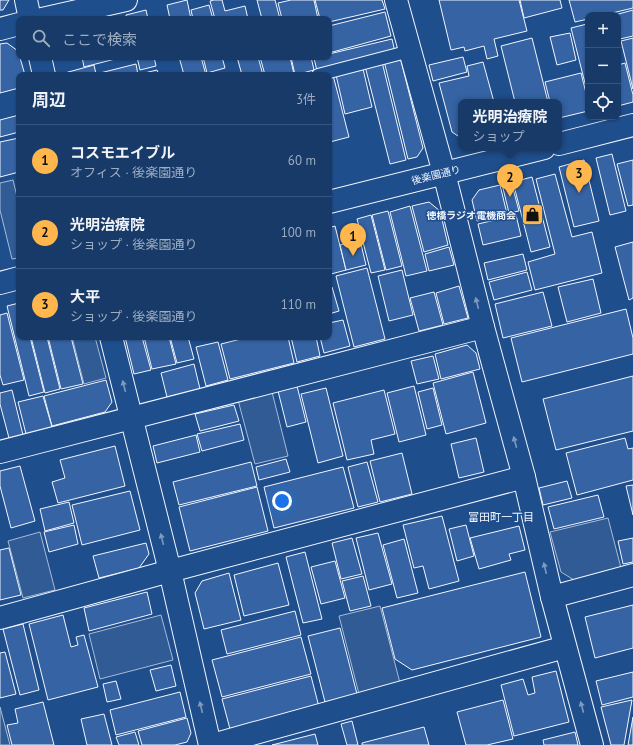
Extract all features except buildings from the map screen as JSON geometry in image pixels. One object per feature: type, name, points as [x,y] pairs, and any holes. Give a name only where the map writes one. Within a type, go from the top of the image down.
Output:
[{"type":"street","points":[[26,0],[29,16]]},
{"type":"street","points":[[55,16],[126,0]]},
{"type":"street","points":[[396,0],[444,174],[483,327],[524,477],[552,596],[592,745]]},
{"type":"street","points":[[0,29],[16,25]]},
{"type":"street","points":[[41,60],[43,72]]},
{"type":"street","points":[[562,143],[633,125]]},
{"type":"street","name":"後楽園通り","points":[[332,201],[532,151]]},
{"type":"street","points":[[0,282],[16,279]]},
{"type":"street","points":[[0,452],[483,327]]},
{"type":"street","points":[[112,340],[170,571],[211,745],[565,647]]},
{"type":"street","points":[[0,618],[170,571],[524,477]]},
{"type":"street","points":[[552,596],[633,575]]},
{"type":"lane","points":[[329,72],[410,50]]},
{"type":"shaded area","points":[[13,180],[16,192],[16,258],[12,259],[0,210],[0,183]]},
{"type":"shaded area","points":[[73,340],[96,340],[106,378],[84,384]]},
{"type":"shaded area","points":[[272,392],[288,456],[255,464],[238,400]]},
{"type":"shaded area","points":[[608,518],[621,568],[574,580],[561,572],[550,532]]},
{"type":"shaded area","points":[[40,532],[55,590],[23,598],[8,541]]},
{"type":"shaded area","points":[[380,606],[400,683],[359,694],[339,616]]},
{"type":"shaded area","points":[[161,615],[173,660],[100,679],[89,634]]},
{"type":"shaded area","points":[[0,707],[10,745],[0,745]]},
{"type":"place","name":"大平","points":[[579,193]]},
{"type":"place","name":"光明治療院","points":[[510,197]]},
{"type":"place","name":"徳橋ラジオ電機商会","points":[[532,215]]},
{"type":"place","name":"コスモエイブル","points":[[353,256]]},
{"type":"district","name":"富田町一丁目","points":[[501,517]]}]
